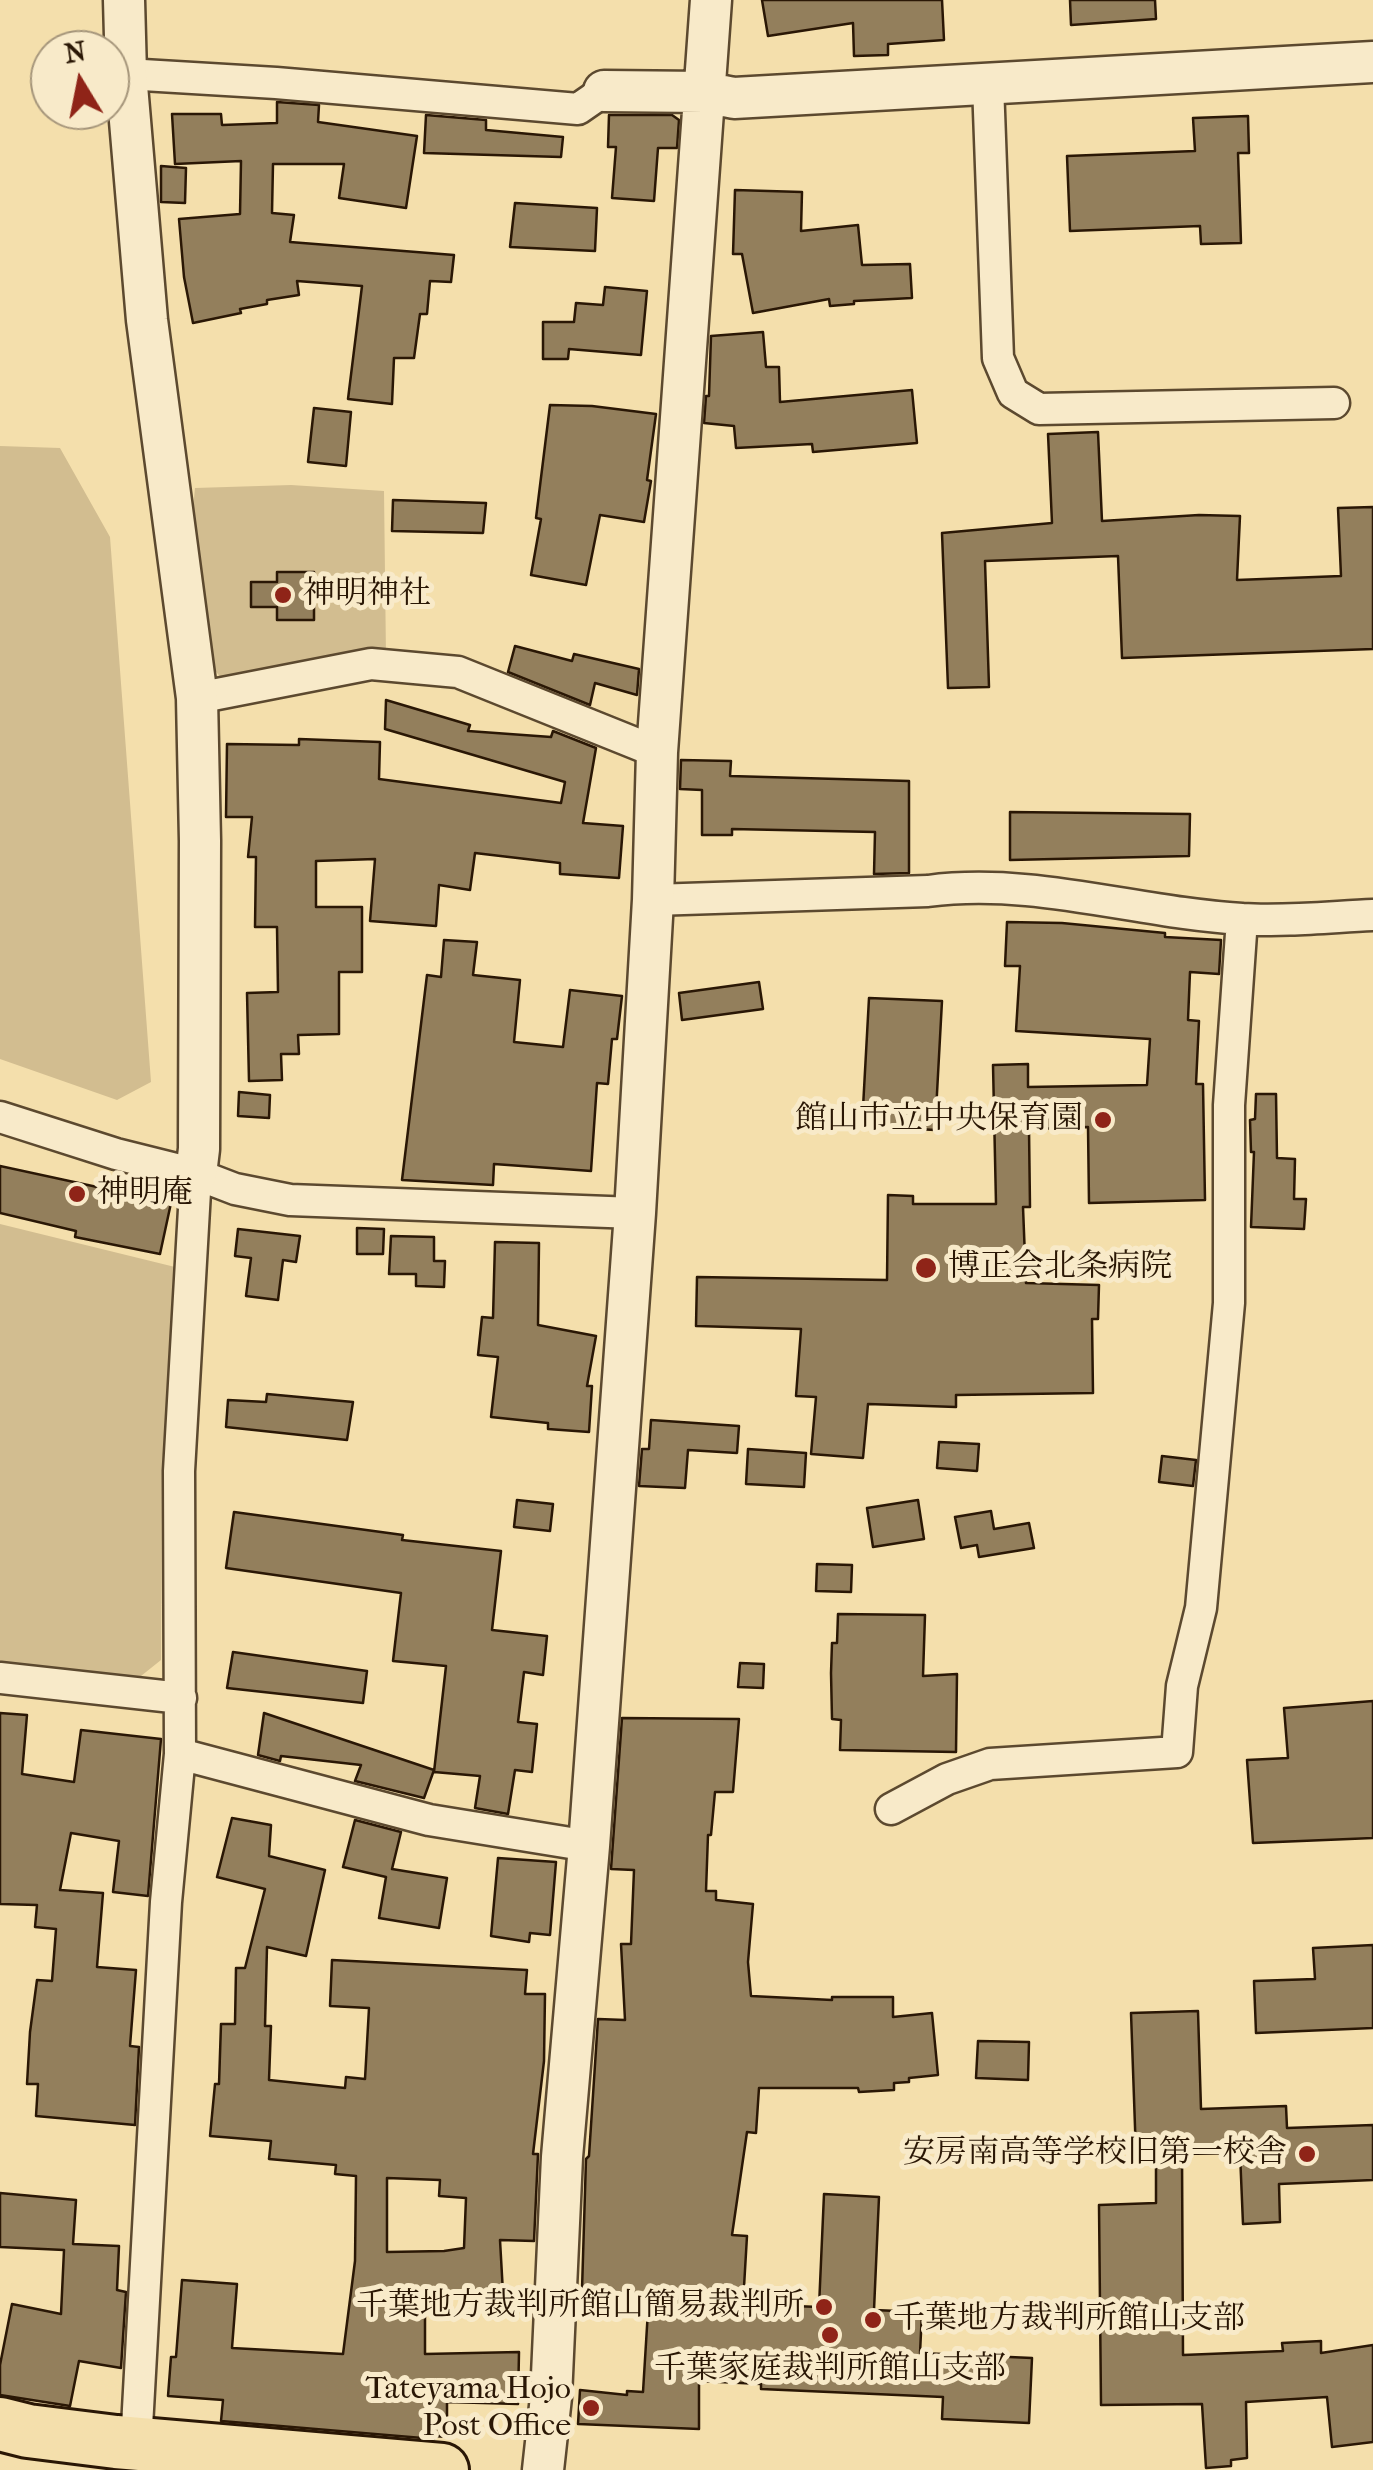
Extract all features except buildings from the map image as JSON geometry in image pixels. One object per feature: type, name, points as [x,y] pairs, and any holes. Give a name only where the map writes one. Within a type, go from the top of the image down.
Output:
[{"type":"highway","points":[[0,2424],[122,2452],[442,2470]]},
{"type":"street","points":[[124,0],[125,30]]},
{"type":"street","points":[[542,2470],[634,1214],[658,752],[711,0]]},
{"type":"street","points":[[130,74],[578,110],[604,91],[704,92],[734,98],[1373,62]]},
{"type":"street","points":[[988,84],[998,358],[1013,393],[1039,410],[1334,403]]},
{"type":"street","points":[[122,2452],[180,1754],[179,1471],[199,1149],[197,698],[148,320],[130,119]]},
{"type":"street","points":[[197,698],[371,664],[458,672],[658,752]]},
{"type":"street","points":[[653,900],[928,891],[963,886],[1028,890],[1242,919],[1373,915]]},
{"type":"street","points":[[891,1809],[947,1779],[990,1764],[1177,1752],[1182,1686],[1201,1608],[1228,1303],[1229,1106],[1242,919]]},
{"type":"street","points":[[0,1117],[116,1154],[196,1174],[235,1190],[290,1200],[634,1214]]},
{"type":"street","points":[[0,1678],[181,1698]]},
{"type":"street","points":[[180,1754],[429,1820],[590,1846]]},
{"type":"shaded area","points":[[0,446],[60,448],[110,537],[151,1082],[117,1100],[0,1059]]},
{"type":"shaded area","points":[[291,485],[384,491],[386,657],[223,680],[212,667],[192,519],[195,488]]},
{"type":"shaded area","points":[[0,1224],[175,1267],[162,1470],[161,1660],[136,1680],[0,1667]]},
{"type":"place","name":"神明神社","points":[[283,595]]},
{"type":"place","name":"館山市立中央保育園","points":[[1103,1120]]},
{"type":"place","name":"神明庵","points":[[77,1194]]},
{"type":"place","name":"博正会北条病院","points":[[926,1268]]},
{"type":"place","name":"安房南高等学校旧第一校舎","points":[[1307,2154]]},
{"type":"place","name":"千葉地方裁判所館山簡易裁判所","points":[[824,2307]]},
{"type":"place","name":"千葉地方裁判所館山支部","points":[[873,2320]]},
{"type":"place","name":"千葉家庭裁判所館山支部","points":[[830,2335]]},
{"type":"place","name":"Tateyama Hojo Post Office","points":[[591,2408]]}]
